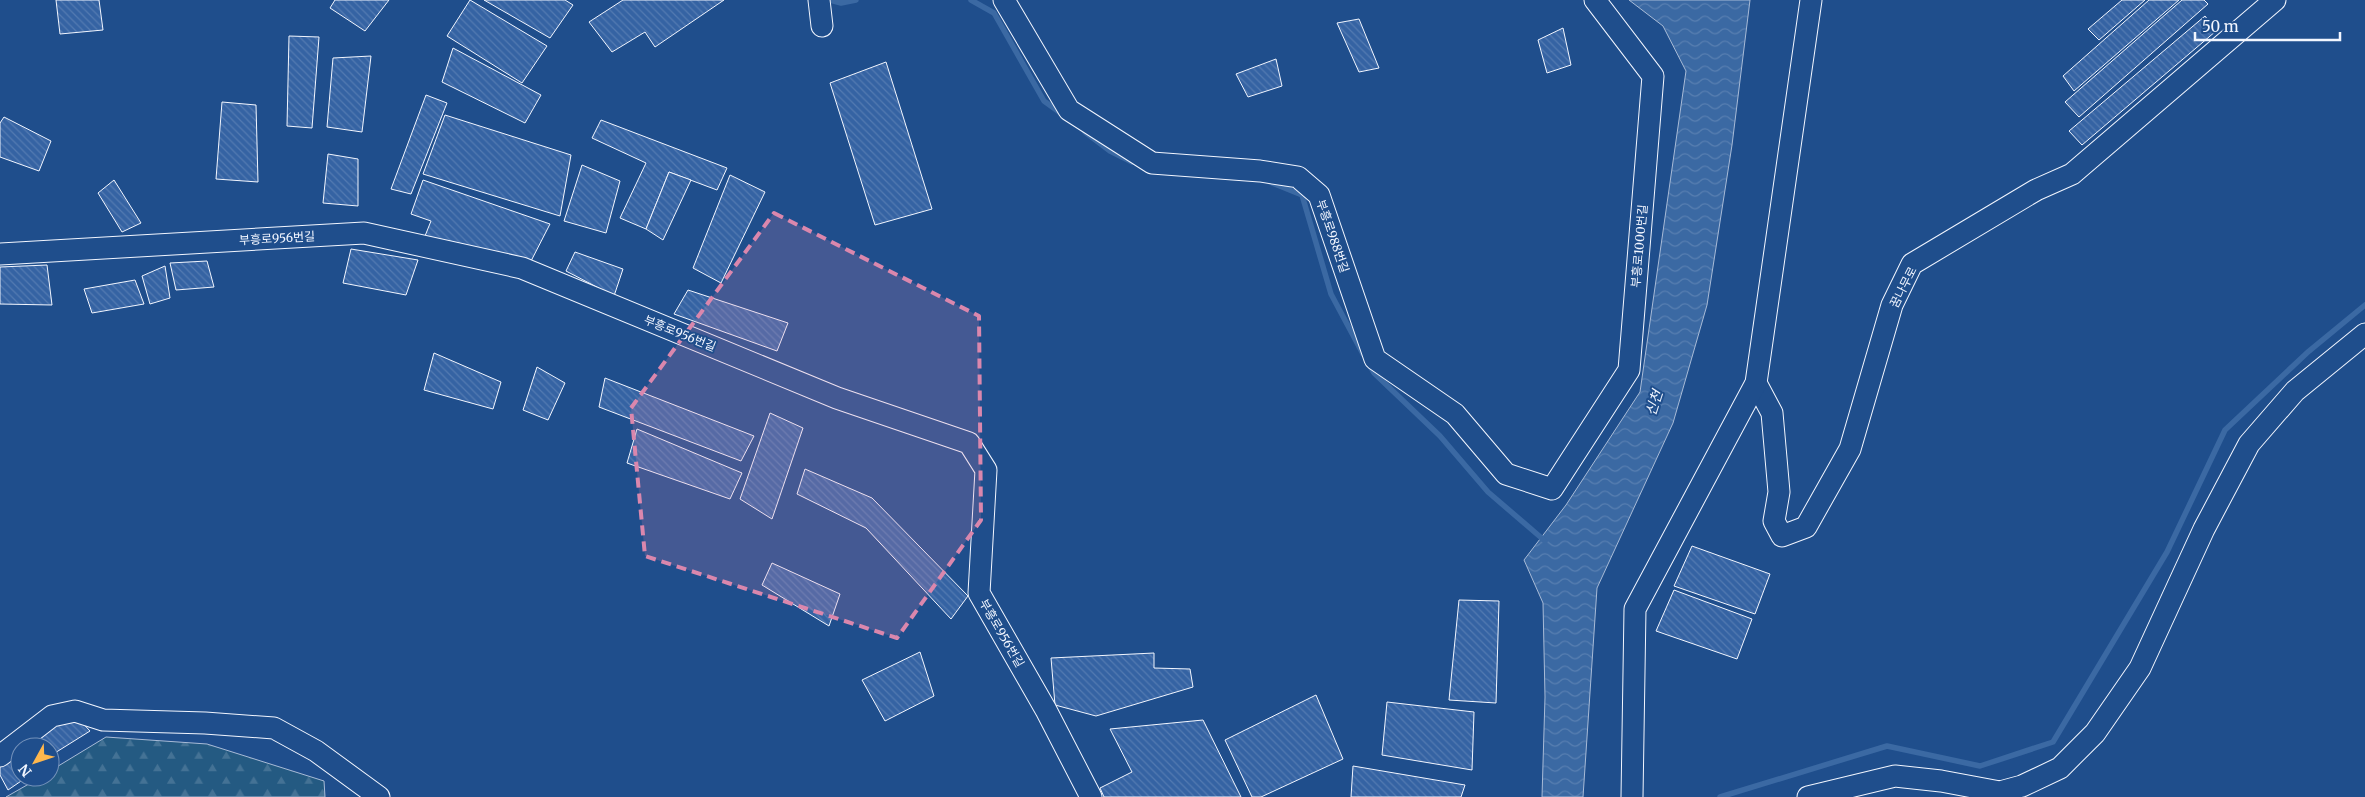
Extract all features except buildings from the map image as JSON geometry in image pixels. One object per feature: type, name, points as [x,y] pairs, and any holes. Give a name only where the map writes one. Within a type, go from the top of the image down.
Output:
[{"type":"street","points":[[819,0],[822,26]]},
{"type":"street","name":"부흥로988번길","points":[[1004,0],[1069,110],[1152,163],[1260,171],[1298,177],[1319,195],[1375,360],[1455,414],[1506,474],[1552,489]]},
{"type":"street","name":"부흥로1000번길","points":[[1552,489],[1629,370],[1630,361],[1653,76],[1595,0]]},
{"type":"street","points":[[1632,797],[1636,608],[1756,383],[1811,0]]},
{"type":"street","name":"꿈나무로","points":[[1756,383],[1772,413],[1779,492],[1774,520],[1782,536],[1806,527],[1850,450],[1892,306],[1912,264],[2036,190],[2072,174],[2274,0]]},
{"type":"street","name":"부흥로956번길","points":[[0,254],[364,233],[522,268],[837,398],[970,443],[986,470],[979,593],[1046,710],[1091,797]]},
{"type":"street","points":[[1808,797],[1895,776],[1941,780],[2000,792],[2022,786],[2060,768],[2095,733],[2140,668],[2204,529],[2249,444],[2295,391],[2365,334]]},
{"type":"street","points":[[0,756],[52,716],[75,710],[103,720],[205,723],[274,728],[316,751],[380,797]]},
{"type":"highlighted area","points":[[774,213],[979,316],[981,520],[897,638],[645,556],[631,408]]},
{"type":"green space","points":[[106,737],[207,744],[324,781],[325,797],[6,797],[24,787],[60,787],[60,765]]},
{"type":"water","name":"신천","points":[[1629,0],[1750,0],[1732,145],[1707,305],[1673,423],[1597,588],[1583,797],[1542,797],[1545,697],[1543,603],[1524,560],[1566,505],[1640,392],[1686,71],[1663,26]]},
{"type":"waterway","points":[[830,0],[841,3],[856,0]]},
{"type":"waterway","points":[[971,0],[994,13],[1044,101],[1062,114]]},
{"type":"waterway","points":[[1085,132],[1110,151],[1132,162]]},
{"type":"waterway","points":[[1270,182],[1302,195],[1331,294],[1363,354]]},
{"type":"waterway","points":[[1720,797],[1887,746],[1980,766],[2053,742],[2167,552],[2225,430],[2309,351],[2365,305]]},
{"type":"waterway","points":[[1369,364],[1374,373],[1440,436],[1488,492],[1545,541]]}]
